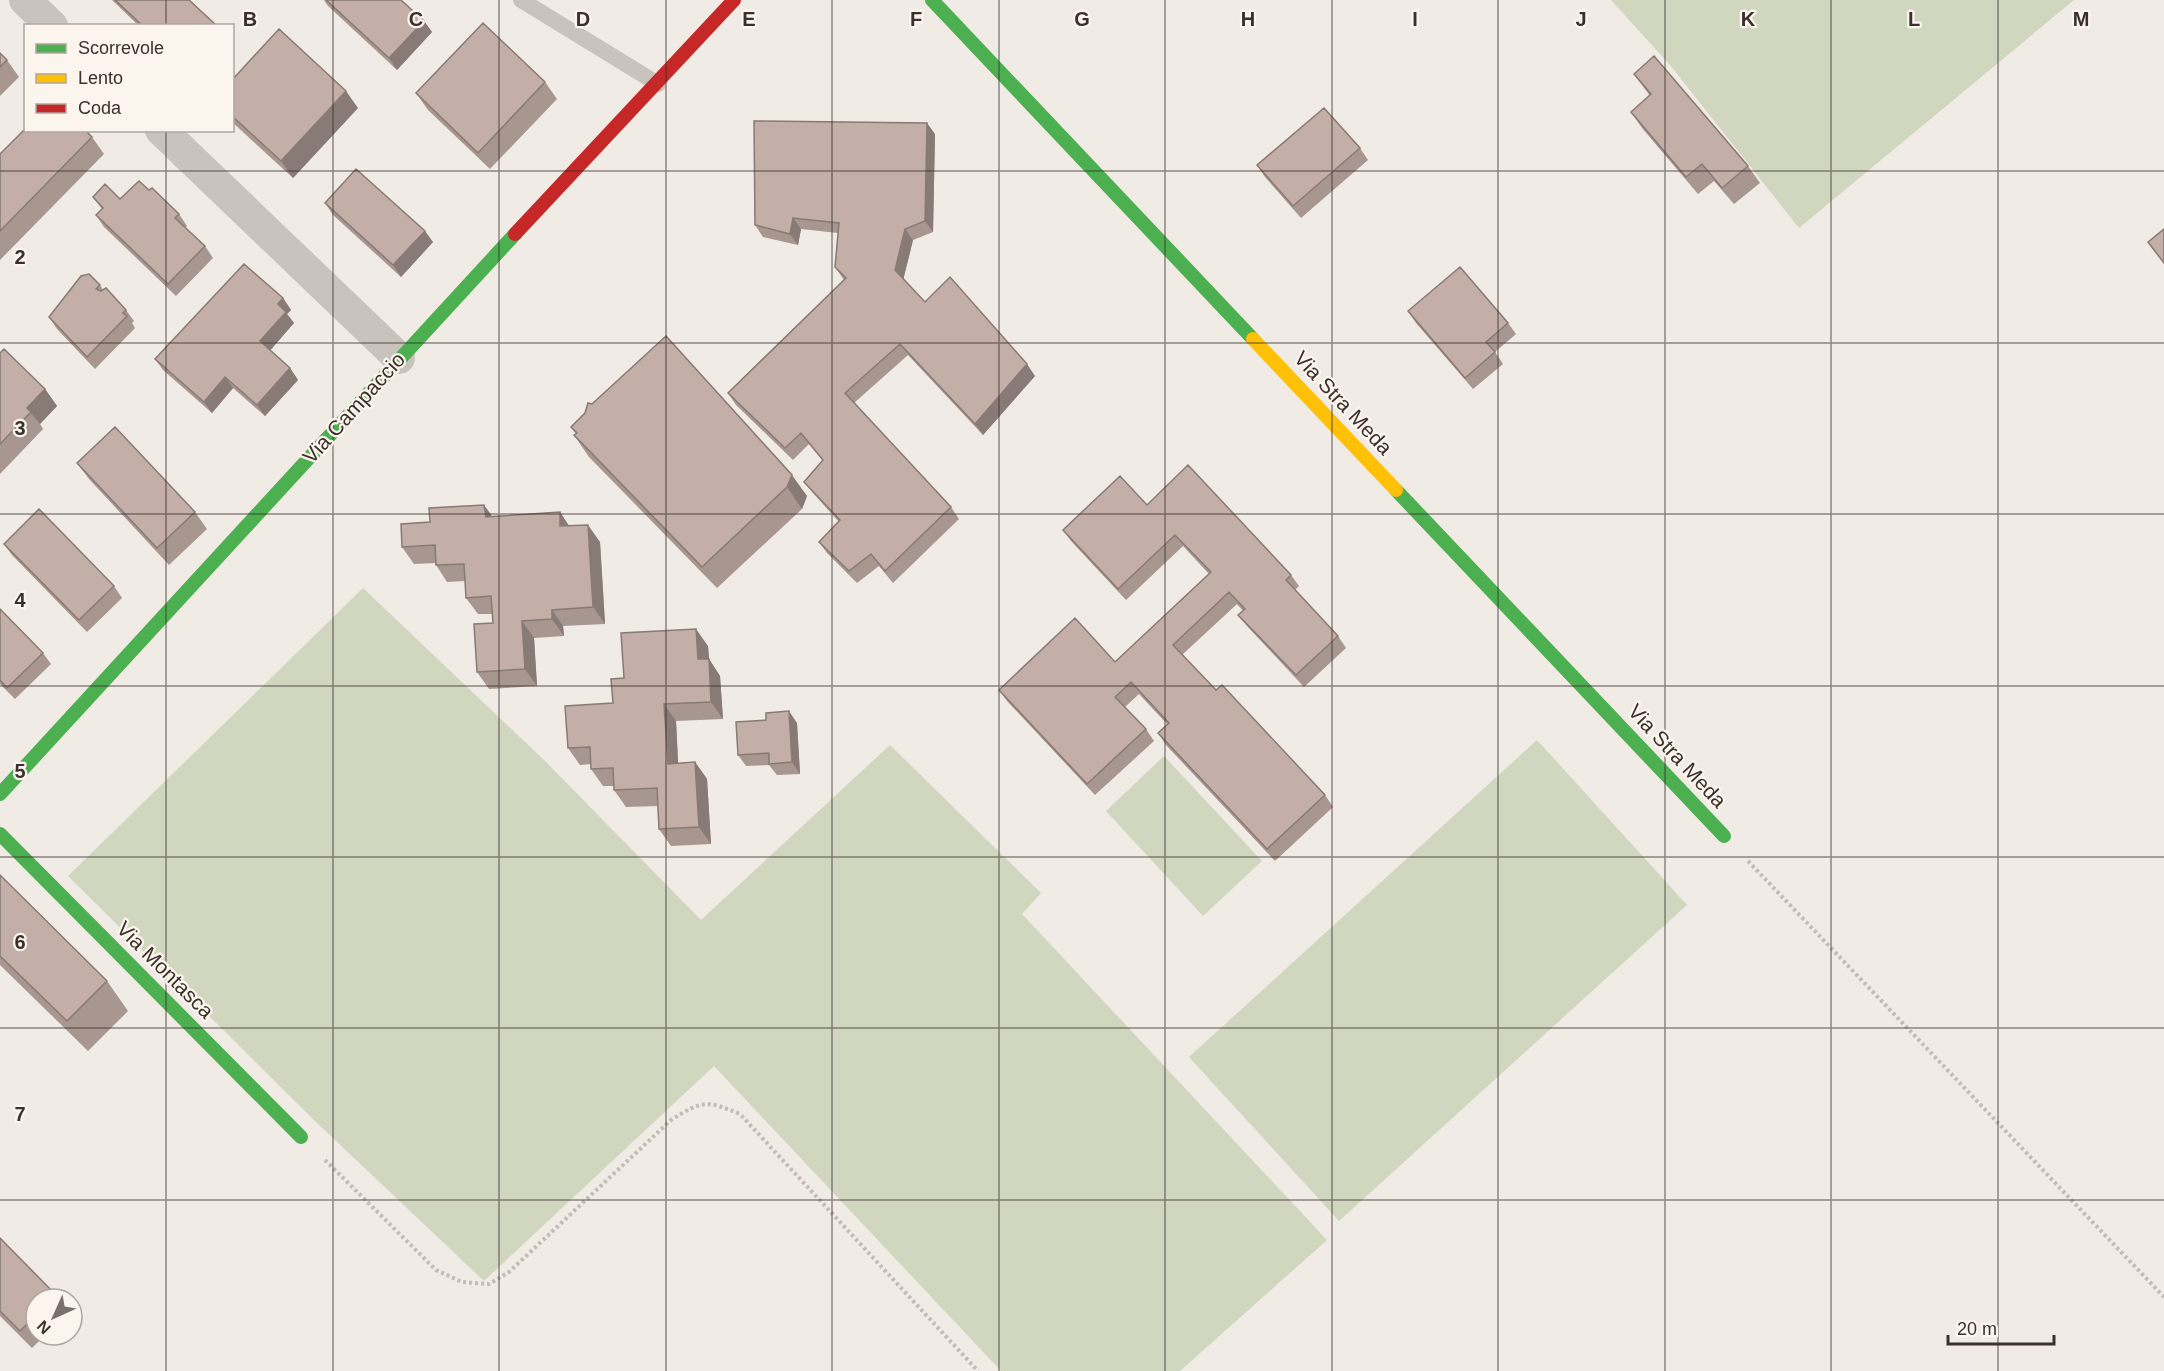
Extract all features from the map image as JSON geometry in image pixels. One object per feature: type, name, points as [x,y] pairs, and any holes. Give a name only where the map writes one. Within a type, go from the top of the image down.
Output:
[{"type":"street","points":[[25,0],[50,24]]},
{"type":"street","name":"Via Campaccio","points":[[0,794],[399,358],[657,84],[714,12],[734,0]]},
{"type":"street","name":"Via Stra Meda","points":[[932,0],[1724,836]]},
{"type":"street","points":[[164,132],[399,358]]},
{"type":"street","name":"Via Montasca","points":[[0,834],[301,1137]]},
{"type":"lane","points":[[521,0],[657,84]]},
{"type":"path","points":[[1724,836],[2164,1297]]},
{"type":"path","points":[[301,1137],[436,1270],[462,1282],[489,1284],[509,1272],[671,1120],[690,1108],[712,1103],[740,1114],[978,1371]]},
{"type":"green space","points":[[1611,0],[2074,0],[1799,228],[1670,65]]},
{"type":"green space","points":[[363,588],[544,760],[701,920],[890,745],[1041,893],[1022,914],[1327,1240],[1180,1371],[1001,1371],[714,1066],[484,1281],[316,1122],[68,876]]},
{"type":"green space","points":[[1537,740],[1687,905],[1339,1221],[1189,1057]]},
{"type":"green space","points":[[1164,756],[1262,861],[1203,916],[1106,811]]},
{"type":"building","points":[[115,0],[189,0],[215,24],[141,24]]},
{"type":"building","points":[[326,0],[401,0],[424,21],[389,58]]},
{"type":"building","points":[[483,23],[545,82],[478,153],[416,93]]},
{"type":"building","points":[[279,29],[346,91],[281,161],[234,118],[234,78]]},
{"type":"building","points":[[0,53],[7,60],[0,67]]},
{"type":"building","points":[[1654,56],[1748,166],[1722,188],[1702,164],[1686,177],[1631,112],[1651,94],[1634,74]]},
{"type":"building","points":[[1324,108],[1360,148],[1293,206],[1257,165]]},
{"type":"building","points":[[754,121],[927,123],[925,221],[905,229],[895,270],[925,302],[950,277],[1027,364],[975,424],[900,344],[845,393],[951,507],[885,571],[871,554],[849,571],[819,542],[840,520],[804,482],[823,460],[801,433],[785,448],[728,393],[846,278],[835,267],[839,223],[793,218],[790,234],[755,225]]},
{"type":"building","points":[[24,130],[24,132],[87,132],[92,137],[0,231],[0,154]]},
{"type":"building","points":[[356,169],[425,231],[393,265],[325,203]]},
{"type":"building","points":[[139,181],[149,190],[152,188],[179,214],[175,218],[205,246],[168,284],[96,215],[103,208],[93,197],[105,184],[120,199]]},
{"type":"building","points":[[2164,229],[2164,263],[2148,242]]},
{"type":"building","points":[[244,264],[283,298],[278,304],[286,312],[260,341],[290,368],[257,405],[225,377],[204,402],[155,359]]},
{"type":"building","points":[[1460,267],[1508,323],[1486,342],[1495,352],[1465,378],[1408,311]]},
{"type":"building","points":[[89,274],[100,285],[96,289],[101,291],[106,288],[126,310],[123,313],[127,316],[87,357],[49,317],[81,276]]},
{"type":"building","points":[[666,336],[792,475],[787,487],[702,567],[574,435],[577,433],[571,427],[585,413],[588,403],[592,404]]},
{"type":"building","points":[[4,349],[45,389],[27,408],[31,412],[0,444],[0,353]]},
{"type":"building","points":[[115,427],[195,512],[157,548],[77,463]]},
{"type":"building","points":[[1188,465],[1291,575],[1286,580],[1338,636],[1296,675],[1238,615],[1245,609],[1229,592],[1173,645],[1216,690],[1222,685],[1325,795],[1267,849],[1158,733],[1169,723],[1131,682],[1115,697],[1146,729],[1087,784],[999,690],[1075,618],[1115,662],[1211,572],[1175,535],[1118,589],[1063,530],[1120,476],[1147,505]]},
{"type":"building","points":[[484,505],[486,517],[560,512],[560,526],[588,525],[593,607],[552,610],[552,619],[522,621],[525,669],[477,672],[474,624],[493,623],[491,596],[466,598],[464,564],[436,565],[435,545],[402,547],[401,524],[430,522],[429,508]]},
{"type":"building","points":[[39,509],[114,586],[79,620],[4,544]]},
{"type":"building","points":[[0,609],[43,653],[7,688],[0,680]]},
{"type":"building","points":[[696,629],[698,659],[709,659],[711,702],[664,704],[668,764],[695,762],[699,827],[659,829],[657,788],[614,790],[613,768],[591,769],[590,747],[568,748],[565,706],[613,703],[611,679],[624,678],[621,633]]},
{"type":"building","points":[[789,711],[792,762],[769,764],[769,753],[738,755],[736,722],[766,720],[766,713]]},
{"type":"building","points":[[0,875],[107,981],[67,1021],[0,956]]},
{"type":"building","points":[[0,1238],[48,1287],[24,1287],[24,1327],[20,1331],[0,1311]]},
{"type":"traffic: fast","points":[[932,0],[1253,339]]},
{"type":"traffic: fast","points":[[0,794],[515,234]]},
{"type":"traffic: fast","points":[[1396,490],[1724,836]]},
{"type":"traffic: fast","points":[[0,834],[301,1137]]},
{"type":"traffic: slow","points":[[1253,339],[1396,490]]},
{"type":"traffic: jam","points":[[515,234],[734,0]]}]
